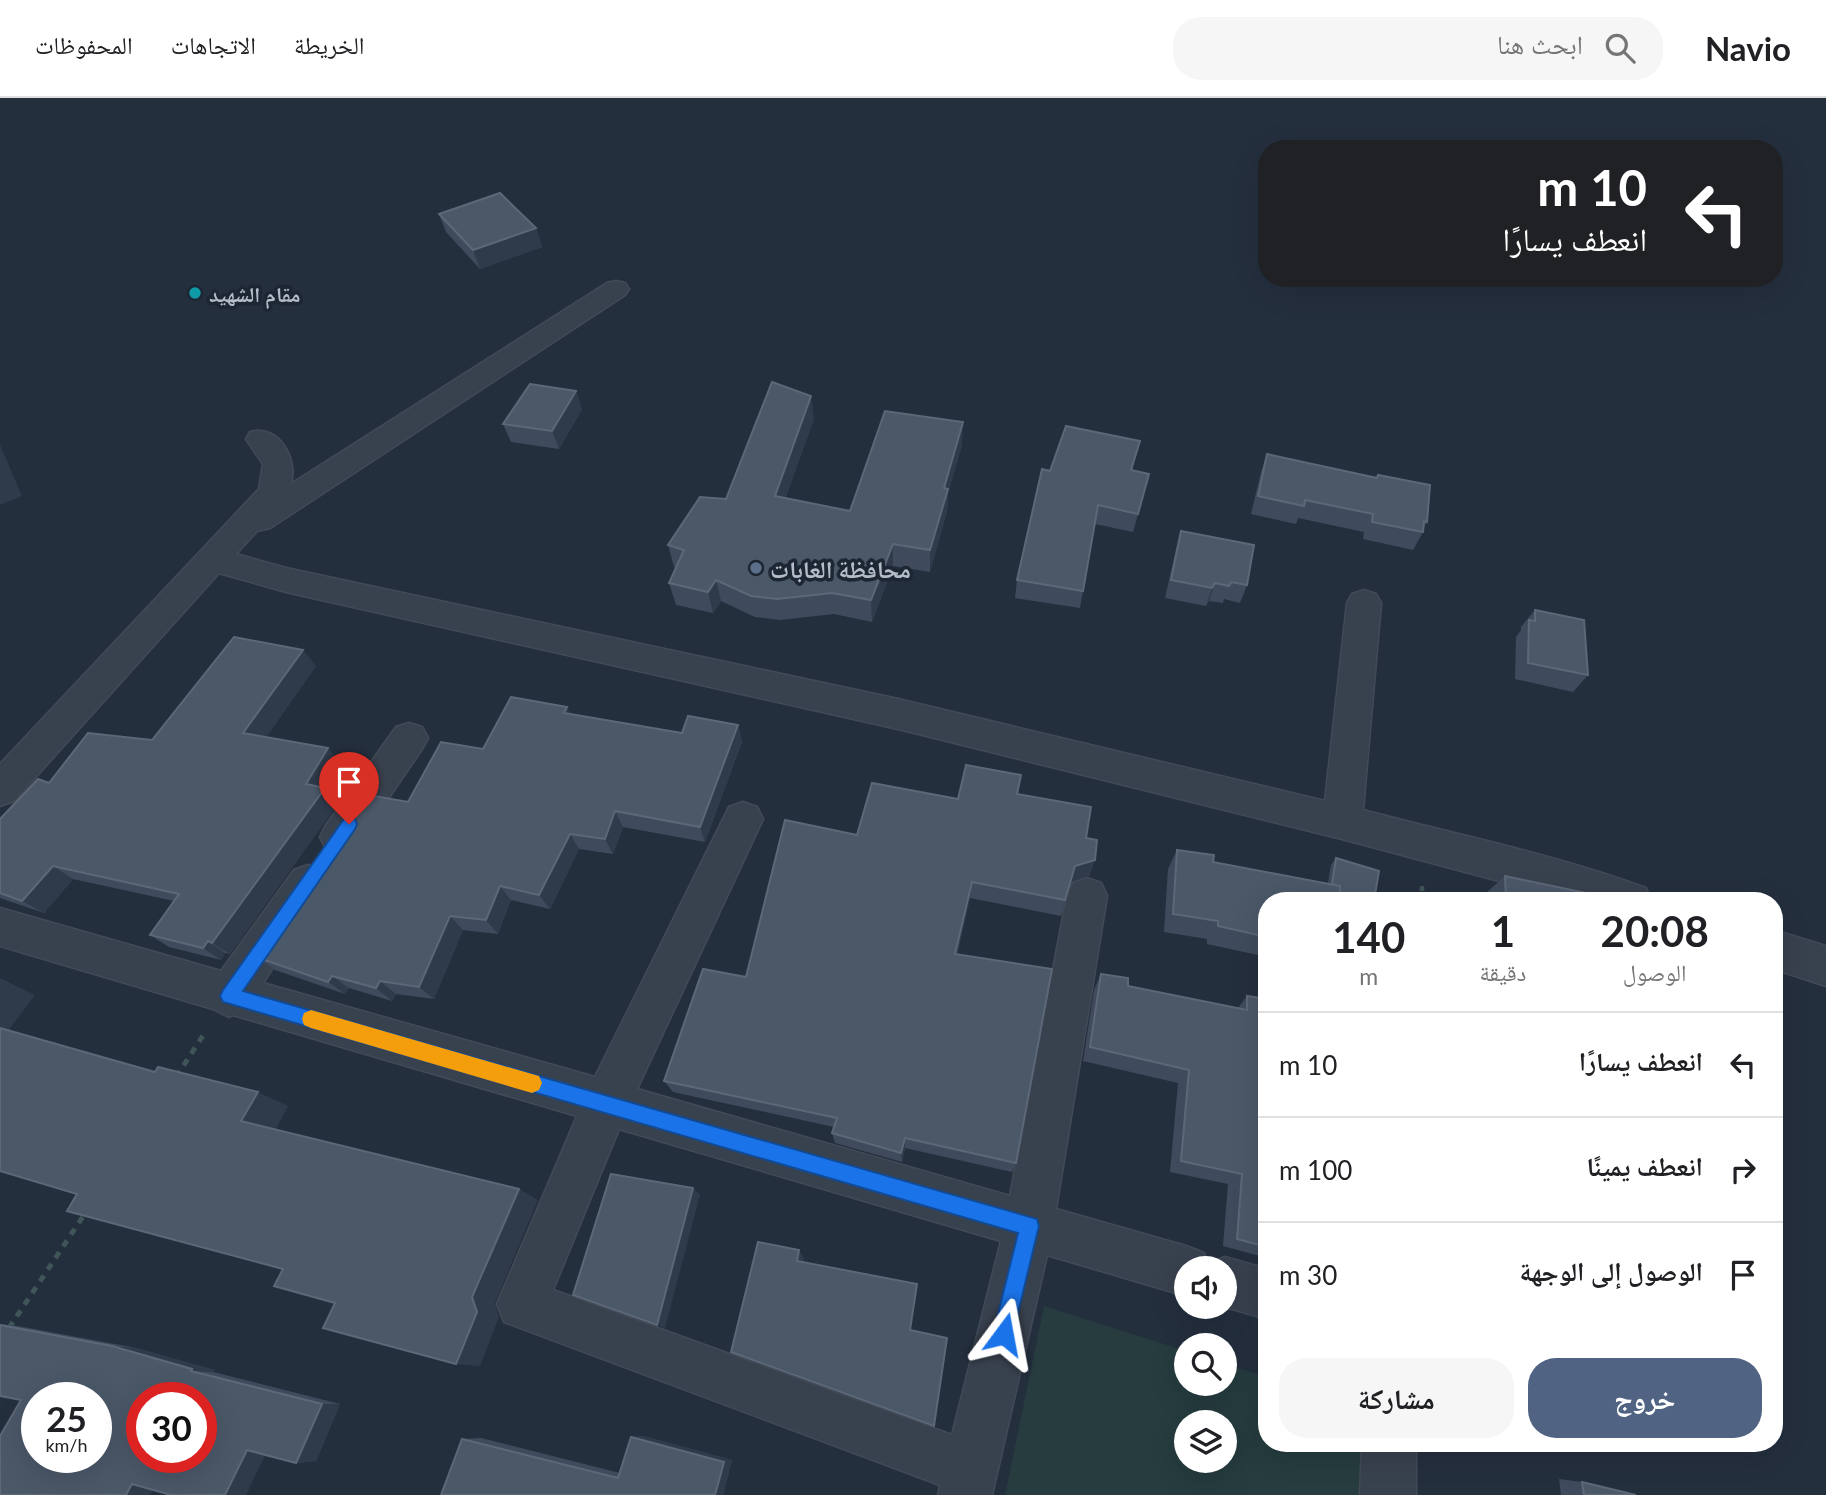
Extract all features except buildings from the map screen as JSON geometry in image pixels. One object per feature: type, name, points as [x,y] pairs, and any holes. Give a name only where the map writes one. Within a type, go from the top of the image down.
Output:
[{"type":"street","points":[[224,549],[616,289]]},
{"type":"street","points":[[0,790],[273,493],[281,471],[275,454],[261,439]]},
{"type":"street","points":[[224,549],[286,580],[900,700],[1602,892]]},
{"type":"street","points":[[1342,822],[1364,603]]},
{"type":"street","points":[[229,996],[410,738]]},
{"type":"street","points":[[743,819],[606,1104],[522,1304],[968,1482],[1029,1226],[1087,896]]},
{"type":"street","points":[[0,927],[229,996],[1174,1268]]},
{"type":"street","points":[[1783,952],[1826,966]]},
{"type":"street","points":[[1237,1285],[1258,1291]]},
{"type":"street","points":[[1388,1495],[1389,1452]]},
{"type":"path","points":[[168,1088],[229,996]]},
{"type":"path","points":[[8,1330],[92,1203]]},
{"type":"green space","points":[[1044,1306],[1174,1347],[1174,1396],[1237,1396],[1237,1368],[1258,1374],[1258,1452],[1361,1452],[1360,1495],[1005,1495]]},
{"type":"slow traffic","points":[[311,1019],[532,1083]]},
{"type":"place","name":"مقام الشهيد","points":[[195,293]]},
{"type":"place","name":"محافظة الغابات","points":[[756,568]]},
{"type":"route","points":[[349,824],[229,996],[1029,1226],[1004,1334]]}]
